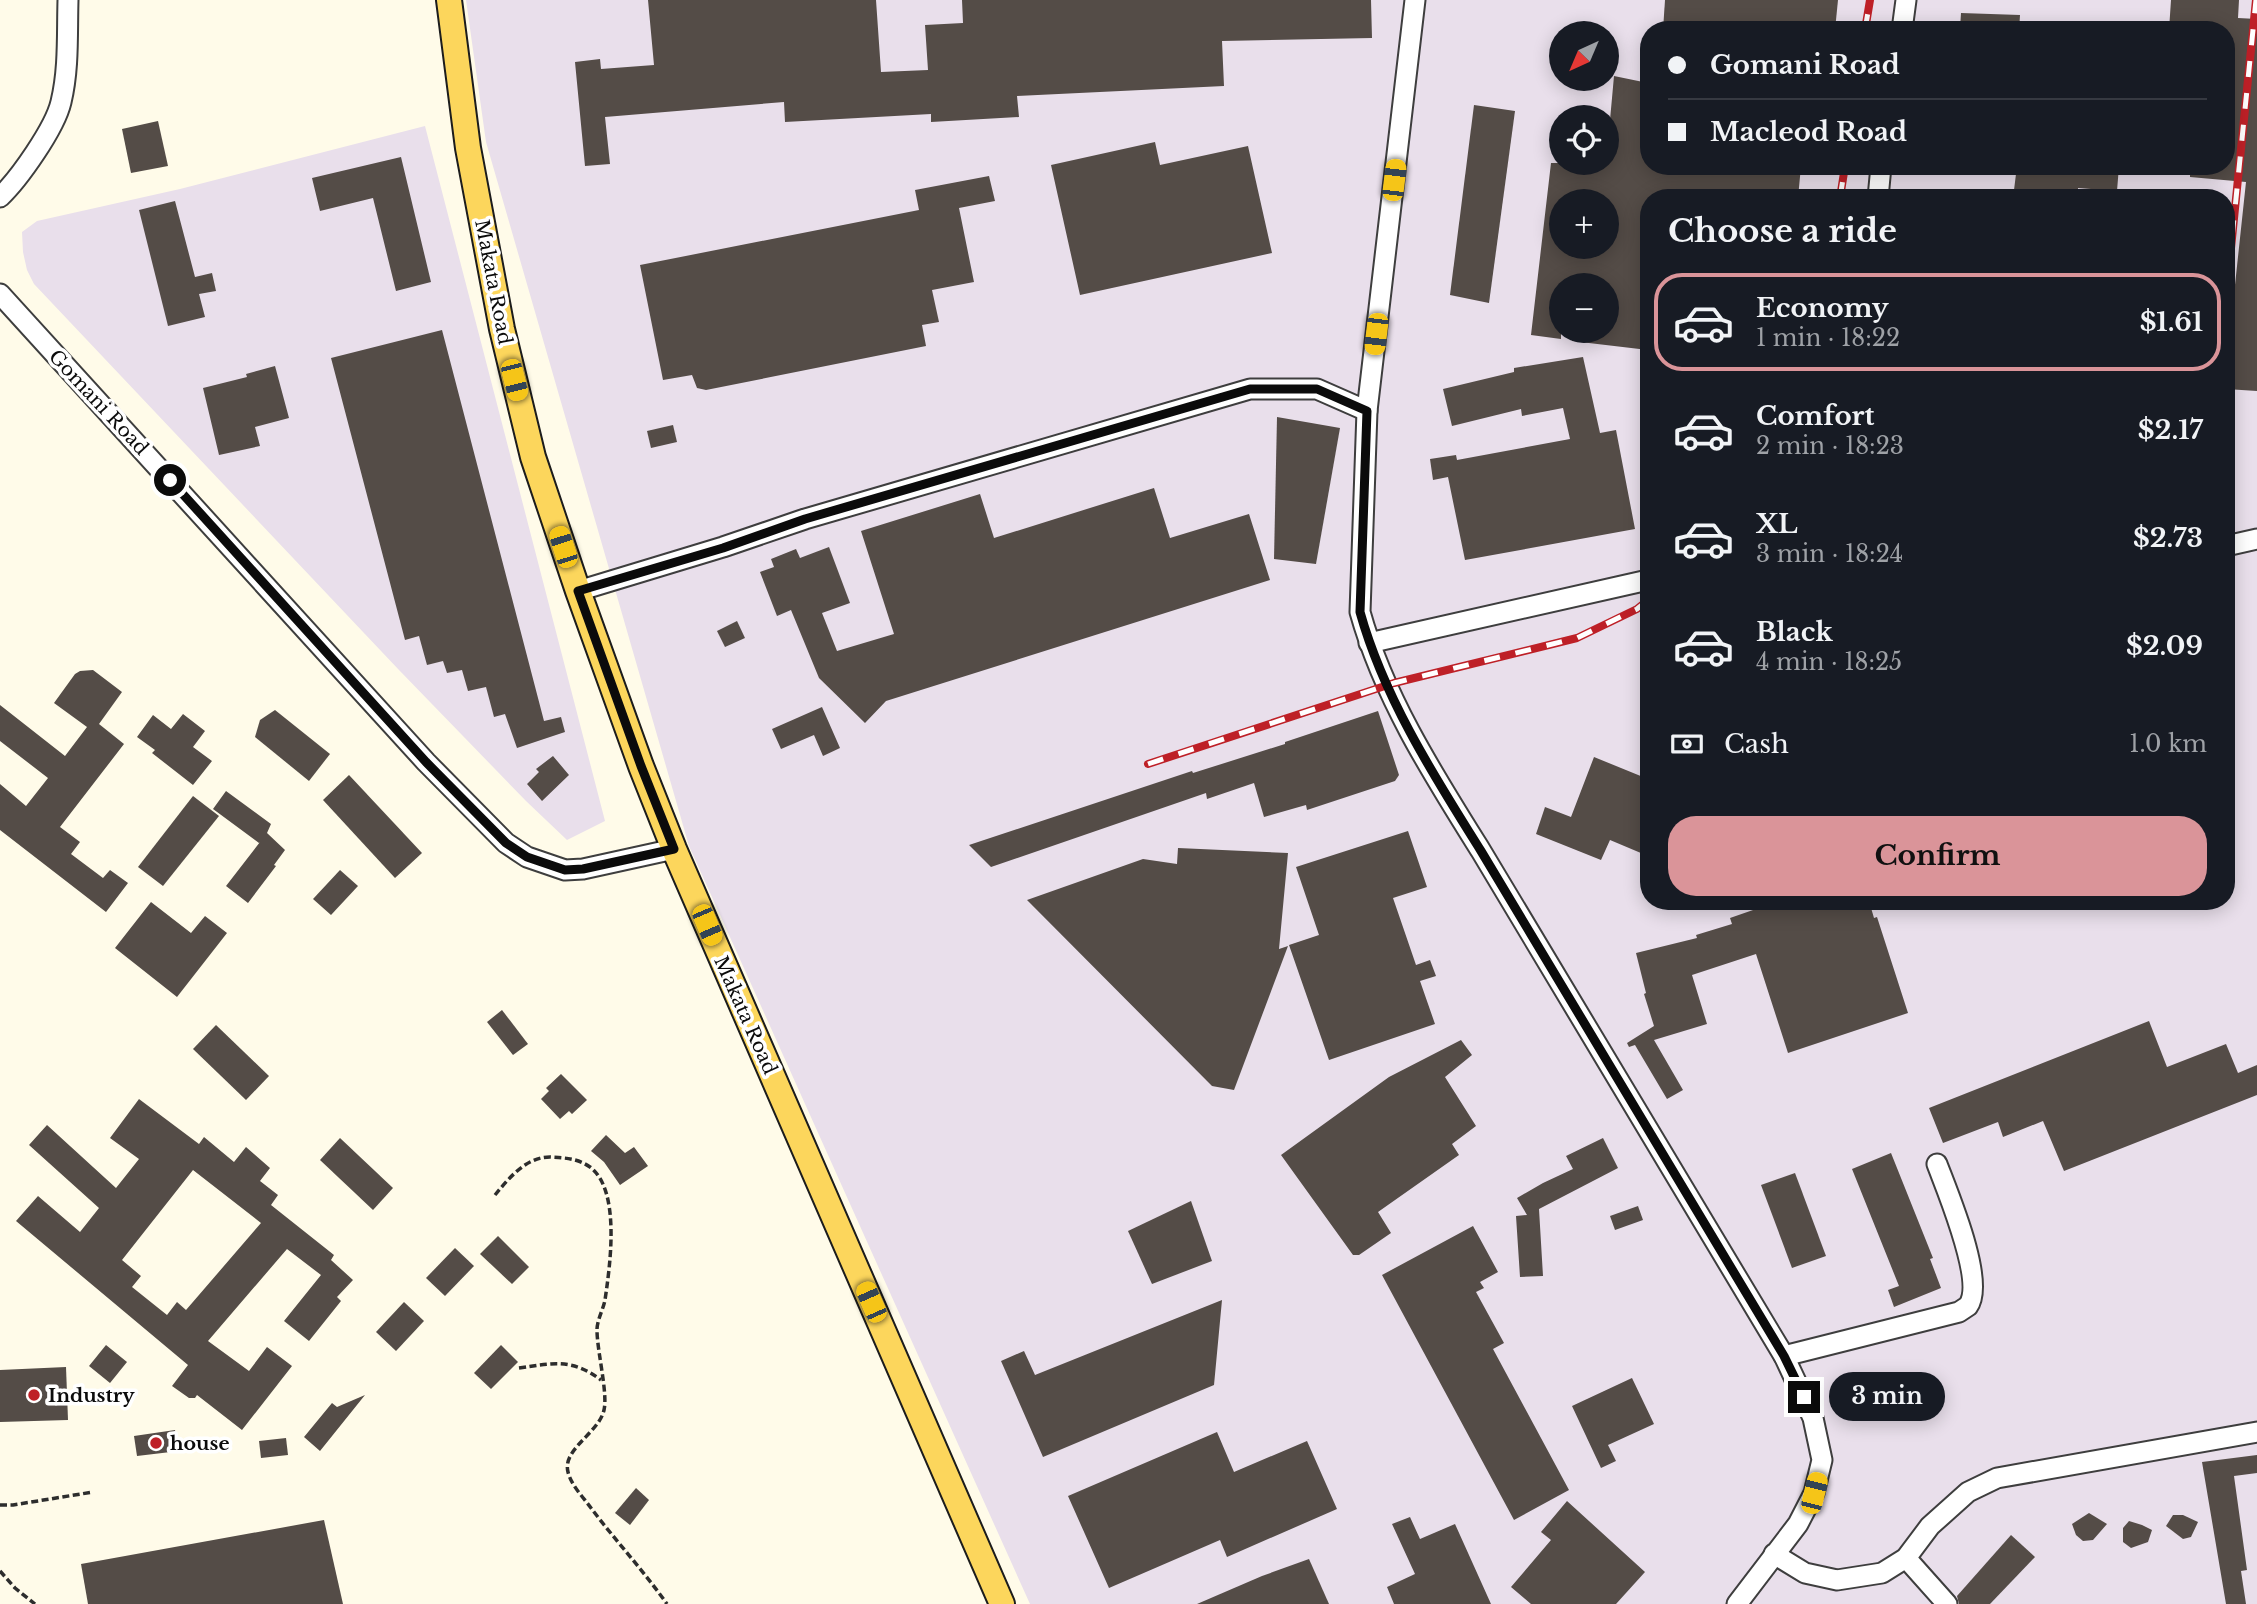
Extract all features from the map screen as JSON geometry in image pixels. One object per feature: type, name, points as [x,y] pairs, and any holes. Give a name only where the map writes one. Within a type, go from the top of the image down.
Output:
[{"type":"main road","name":"Makata Road","points":[[449,0],[468,148],[502,329],[533,457],[578,591],[674,849],[1002,1604]]},
{"type":"street","points":[[0,197],[38,148],[60,106],[65,80],[68,0]]},
{"type":"street","points":[[1415,0],[1367,411],[1360,612],[1369,643],[1434,777],[1488,862],[1784,1356],[1813,1418],[1822,1460],[1814,1493],[1798,1524],[1737,1604]]},
{"type":"street","points":[[1903,21],[1906,0]]},
{"type":"street","name":"Gomani Road","points":[[0,294],[426,762],[506,843],[527,857],[565,870],[583,869],[674,849]]},
{"type":"street","points":[[578,591],[723,548],[805,519],[1250,389],[1317,389],[1367,411]]},
{"type":"street","points":[[2235,544],[2257,539]]},
{"type":"street","points":[[1369,643],[1640,582]]},
{"type":"street","points":[[1784,1356],[1959,1312],[1969,1305],[1972,1278],[1963,1234],[1937,1164]]},
{"type":"street","points":[[1774,1554],[1805,1573],[1837,1580],[1882,1573],[1906,1558],[1930,1527],[1968,1492],[1997,1479],[2257,1432]]},
{"type":"street","points":[[1906,1558],[1947,1604]]},
{"type":"path","points":[[495,1195],[518,1170],[544,1157],[573,1158],[591,1168],[605,1186],[612,1229],[604,1302],[597,1326],[605,1408],[598,1425],[570,1455],[568,1472],[599,1519],[667,1604]]},
{"type":"path","points":[[519,1368],[567,1363],[588,1370],[602,1381]]},
{"type":"path","points":[[0,1505],[93,1492]]},
{"type":"path","points":[[0,1571],[35,1604]]},
{"type":"shaded area","points":[[466,0],[2257,0],[2257,1604],[1030,1604],[689,846],[486,142]]},
{"type":"shaded area","points":[[425,126],[605,821],[567,840],[399,670],[34,284],[23,252],[22,232],[37,221],[180,189]]},
{"type":"building","points":[[648,0],[876,0],[881,72],[928,70],[925,25],[963,23],[962,0],[1371,0],[1372,38],[1222,41],[1224,86],[1017,96],[1019,117],[931,122],[931,114],[785,122],[784,102],[605,117],[610,164],[585,166],[575,62],[600,59],[601,69],[654,65]]},
{"type":"building","points":[[1665,0],[1838,0],[1836,21],[1664,21]]},
{"type":"building","points":[[2171,0],[2239,0],[2238,18],[2257,19],[2257,391],[2235,390],[2235,285],[2246,182],[2190,177],[2235,175],[2235,21],[2170,21]]},
{"type":"building","points":[[1961,13],[2020,15],[2020,21],[1961,21]]},
{"type":"building","points":[[1619,77],[1640,81],[1640,175],[1800,175],[1799,189],[1640,189],[1640,349],[1589,343],[1619,343],[1619,273],[1549,273],[1549,337],[1531,335],[1550,175],[1619,175],[1619,105],[1611,105],[1613,91],[1619,91]]},
{"type":"building","points":[[1474,105],[1515,111],[1489,303],[1450,295]]},
{"type":"building","points":[[158,121],[168,166],[131,173],[122,129]]},
{"type":"building","points":[[1155,142],[1160,165],[1248,146],[1272,253],[1080,295],[1051,165]]},
{"type":"building","points":[[401,157],[431,282],[396,291],[373,198],[320,211],[312,178]]},
{"type":"building","points":[[2016,175],[2118,175],[2117,189],[2014,189]]},
{"type":"building","points":[[989,176],[995,201],[959,208],[974,282],[932,290],[939,322],[922,325],[926,346],[706,390],[697,388],[692,375],[663,380],[640,265],[919,210],[915,190]]},
{"type":"building","points":[[175,201],[195,277],[212,273],[216,291],[199,294],[205,317],[168,326],[139,210]]},
{"type":"building","points":[[442,330],[544,721],[561,717],[565,732],[517,748],[505,714],[494,717],[486,687],[468,691],[462,670],[447,673],[443,661],[427,665],[419,636],[405,640],[331,358]]},
{"type":"building","points":[[1583,357],[1600,433],[1616,430],[1635,529],[1465,560],[1448,477],[1433,480],[1430,459],[1456,455],[1457,460],[1570,439],[1563,408],[1522,416],[1521,409],[1452,426],[1443,389],[1514,372],[1514,368]]},
{"type":"building","points":[[275,366],[289,418],[255,427],[260,446],[219,455],[203,388],[247,377],[246,374]]},
{"type":"building","points":[[1277,417],[1340,428],[1316,564],[1274,559]]},
{"type":"building","points":[[673,425],[677,442],[651,448],[647,431]]},
{"type":"building","points":[[1154,488],[1170,538],[1249,514],[1270,580],[886,701],[865,723],[819,678],[791,610],[777,616],[760,572],[774,567],[771,559],[796,549],[800,558],[829,547],[850,603],[822,613],[837,651],[894,634],[861,531],[980,494],[994,538]]},
{"type":"building","points":[[737,621],[745,638],[725,647],[717,631]]},
{"type":"building","points":[[93,670],[122,692],[99,724],[124,744],[60,827],[80,842],[71,854],[103,878],[110,870],[128,883],[106,912],[0,830],[0,784],[26,806],[48,778],[0,741],[0,705],[65,756],[87,727],[54,703],[75,674]]},
{"type":"building","points":[[822,707],[840,748],[823,756],[814,735],[781,749],[772,729]]},
{"type":"building","points":[[275,710],[330,754],[309,781],[255,737],[260,720]]},
{"type":"building","points":[[1378,711],[1399,775],[1395,781],[1307,810],[1306,805],[1264,817],[1254,783],[1207,799],[1206,793],[991,867],[969,845],[1192,771],[1193,773],[1285,744]]},
{"type":"building","points":[[183,714],[205,731],[193,747],[212,761],[193,785],[152,753],[155,750],[137,737],[153,715],[171,729]]},
{"type":"building","points":[[553,756],[569,775],[542,801],[527,784],[539,772],[536,769]]},
{"type":"building","points":[[1594,757],[1640,776],[1640,853],[1610,840],[1601,860],[1536,834],[1545,807],[1571,817]]},
{"type":"building","points":[[349,775],[422,853],[395,878],[323,800]]},
{"type":"building","points":[[226,791],[271,824],[267,833],[285,850],[248,903],[226,886],[260,842],[213,809]]},
{"type":"building","points":[[193,796],[219,816],[163,886],[138,867]]},
{"type":"building","points":[[1408,831],[1427,887],[1393,898],[1416,965],[1430,960],[1436,976],[1420,981],[1435,1024],[1329,1060],[1289,945],[1319,935],[1296,867]]},
{"type":"building","points":[[1178,848],[1288,853],[1279,949],[1288,946],[1234,1090],[1212,1086],[1027,900],[1143,859],[1177,864]]},
{"type":"building","points":[[340,870],[358,886],[331,915],[313,899]]},
{"type":"building","points":[[151,902],[191,933],[205,916],[227,933],[177,997],[115,948]]},
{"type":"building","points":[[1753,910],[1872,910],[1874,918],[1877,917],[1908,1013],[1788,1053],[1756,954],[1692,975],[1707,1024],[1654,1040],[1683,1090],[1667,1099],[1635,1045],[1629,1047],[1627,1043],[1654,1026],[1636,953],[1697,938],[1696,935],[1732,924],[1730,918]]},
{"type":"building","points":[[502,1010],[528,1044],[513,1055],[487,1022]]},
{"type":"building","points":[[2149,1021],[2167,1067],[2226,1044],[2238,1073],[2257,1065],[2257,1095],[2064,1171],[2043,1121],[2003,1137],[1998,1122],[1943,1143],[1929,1108]]},
{"type":"building","points":[[216,1025],[269,1076],[246,1100],[193,1049]]},
{"type":"building","points":[[1461,1040],[1472,1055],[1445,1077],[1476,1126],[1452,1144],[1459,1155],[1378,1212],[1391,1233],[1359,1255],[1353,1255],[1281,1155],[1389,1077]]},
{"type":"building","points":[[561,1074],[587,1100],[572,1114],[569,1111],[560,1119],[541,1099],[549,1091],[546,1088]]},
{"type":"building","points":[[139,1099],[199,1144],[204,1137],[234,1162],[246,1147],[270,1168],[260,1181],[278,1195],[271,1205],[334,1255],[331,1260],[353,1280],[337,1297],[341,1301],[309,1341],[284,1321],[321,1275],[287,1249],[208,1341],[249,1371],[267,1347],[292,1366],[242,1430],[197,1395],[195,1398],[189,1398],[172,1386],[188,1365],[16,1221],[38,1196],[80,1232],[99,1208],[29,1145],[47,1125],[116,1188],[139,1159],[110,1138]],"holes":[[[193,1170],[261,1223],[186,1310],[177,1302],[167,1315],[132,1287],[141,1276],[122,1260]]]},
{"type":"building","points":[[606,1135],[625,1153],[634,1147],[648,1166],[620,1185],[604,1162],[591,1151]]},
{"type":"building","points":[[340,1138],[393,1188],[373,1210],[320,1160]]},
{"type":"building","points":[[1603,1138],[1618,1168],[1539,1209],[1543,1276],[1520,1277],[1516,1216],[1527,1215],[1517,1198],[1573,1169],[1566,1156]]},
{"type":"building","points":[[1891,1153],[1933,1258],[1930,1259],[1941,1288],[1894,1307],[1888,1290],[1899,1286],[1852,1169]]},
{"type":"building","points":[[1795,1173],[1826,1256],[1792,1268],[1761,1185]]},
{"type":"building","points":[[1191,1201],[1212,1261],[1152,1284],[1128,1231]]},
{"type":"building","points":[[1638,1206],[1643,1220],[1615,1230],[1610,1216]]},
{"type":"building","points":[[1473,1226],[1498,1272],[1480,1282],[1484,1288],[1476,1292],[1504,1343],[1493,1349],[1569,1490],[1514,1520],[1382,1275]]},
{"type":"building","points":[[498,1236],[529,1267],[512,1284],[480,1254]]},
{"type":"building","points":[[455,1248],[474,1266],[445,1296],[426,1278]]},
{"type":"building","points":[[1222,1300],[1214,1385],[1043,1457],[1001,1361],[1024,1351],[1035,1375]]},
{"type":"building","points":[[404,1302],[424,1321],[396,1351],[376,1332]]},
{"type":"building","points":[[106,1345],[127,1362],[110,1383],[89,1366]]},
{"type":"building","points":[[501,1345],[518,1362],[491,1389],[474,1373]]},
{"type":"building","name":"Industry","points":[[66,1367],[68,1420],[0,1422],[0,1370]]},
{"type":"building","points":[[1632,1378],[1654,1424],[1608,1445],[1616,1461],[1601,1468],[1572,1406]]},
{"type":"building","points":[[365,1395],[320,1451],[304,1437],[332,1403],[337,1407]]},
{"type":"building","name":"house","points":[[175,1430],[179,1451],[137,1456],[134,1436]]},
{"type":"building","points":[[1217,1432],[1234,1472],[1307,1441],[1337,1509],[1227,1557],[1220,1540],[1109,1588],[1068,1496]]},
{"type":"building","points":[[286,1438],[288,1455],[261,1458],[259,1441]]},
{"type":"building","points":[[2257,1455],[2257,1473],[2234,1476],[2247,1570],[2241,1571],[2246,1604],[2226,1604],[2202,1462]]},
{"type":"building","points":[[636,1488],[649,1500],[630,1525],[615,1513]]},
{"type":"building","points":[[1567,1501],[1645,1572],[1616,1604],[1531,1604],[1511,1587],[1551,1540],[1541,1532]]},
{"type":"building","points":[[2089,1513],[2107,1524],[2093,1540],[2083,1541],[2076,1535],[2072,1524]]},
{"type":"building","points":[[2173,1515],[2183,1515],[2198,1522],[2191,1537],[2183,1539],[2166,1526]]},
{"type":"building","points":[[1410,1517],[1420,1539],[1455,1524],[1491,1604],[1394,1604],[1387,1587],[1415,1574],[1392,1524]]},
{"type":"building","points":[[324,1520],[343,1604],[88,1604],[81,1564]]},
{"type":"building","points":[[2129,1521],[2152,1530],[2148,1542],[2131,1548],[2123,1542],[2123,1528]]},
{"type":"building","points":[[2011,1535],[2035,1557],[1990,1604],[1959,1604],[1957,1596]]},
{"type":"building","points":[[1309,1559],[1329,1604],[1197,1604],[1262,1576]]},
{"type":"railway","points":[[1866,21],[1870,0]]},
{"type":"railway","points":[[2235,208],[2256,0]]},
{"type":"railway","points":[[1841,189],[1844,175]]},
{"type":"railway","points":[[1148,764],[1394,683],[1577,638],[1640,607]]},
{"type":"place","name":"Industry","points":[[34,1395]]},
{"type":"place","name":"house","points":[[156,1443]]},
{"type":"route","points":[[170,480],[426,762],[506,843],[527,857],[551,866],[565,870],[583,869],[674,849],[578,591],[723,548],[805,519],[1250,389],[1317,389],[1367,411],[1360,612],[1369,643],[1434,777],[1784,1356],[1804,1397]]}]
